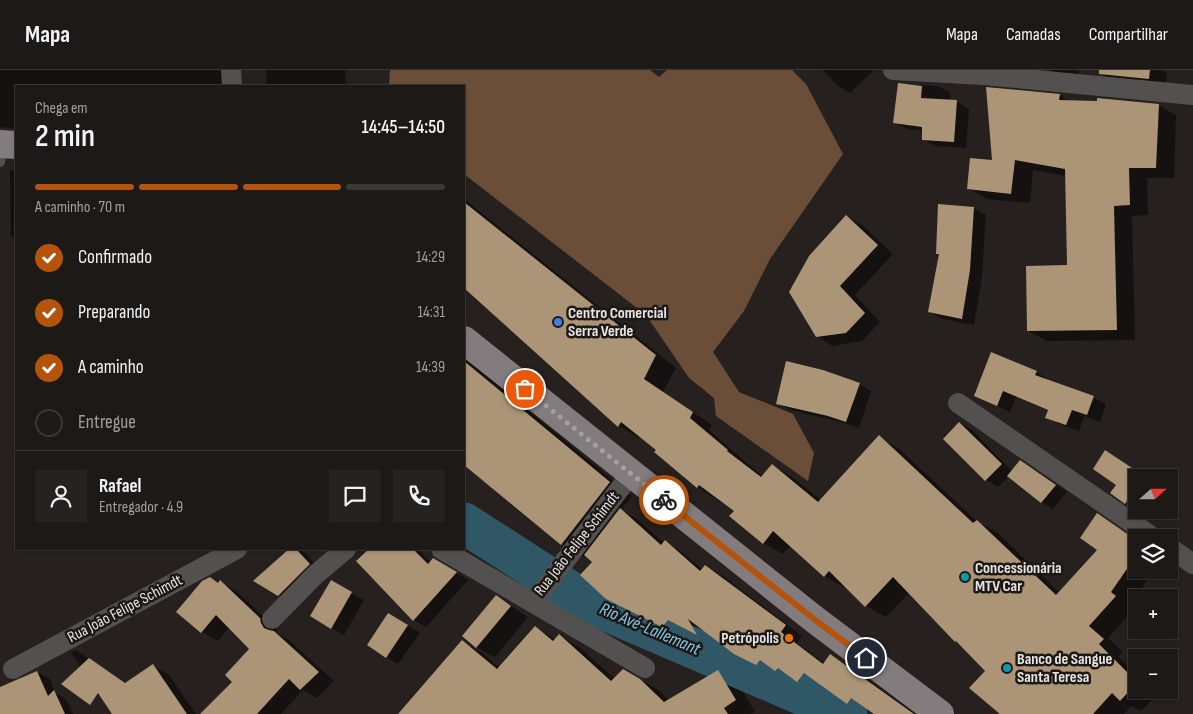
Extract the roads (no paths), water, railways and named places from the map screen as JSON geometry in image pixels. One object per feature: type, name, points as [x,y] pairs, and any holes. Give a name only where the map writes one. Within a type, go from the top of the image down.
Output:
[{"type":"main road","points":[[465,341],[814,619],[940,714]]},
{"type":"street","points":[[231,70],[232,85]]},
{"type":"street","points":[[893,70],[985,72],[1193,95]]},
{"type":"street","points":[[958,403],[1141,529]]},
{"type":"street","name":"Rua João Felipe Schimdt","points":[[443,550],[537,596],[631,474]]},
{"type":"street","name":"Rua João Felipe Schimdt","points":[[13,669],[235,550]]},
{"type":"street","points":[[272,619],[315,575],[345,550]]},
{"type":"street","points":[[1178,554],[1193,564]]},
{"type":"street","points":[[537,596],[645,668]]},
{"type":"waterway","name":"Rio Avé‐Lallemant","points":[[465,524],[588,603],[847,714]]},
{"type":"place","name":"Centro Comercial Serra Verde","points":[[558,322]]},
{"type":"place","name":"Concessionária MTV Car","points":[[965,577]]},
{"type":"place","name":"Petrópolis","points":[[789,638]]},
{"type":"place","name":"Banco de Sangue Santa Teresa","points":[[1007,668]]}]
